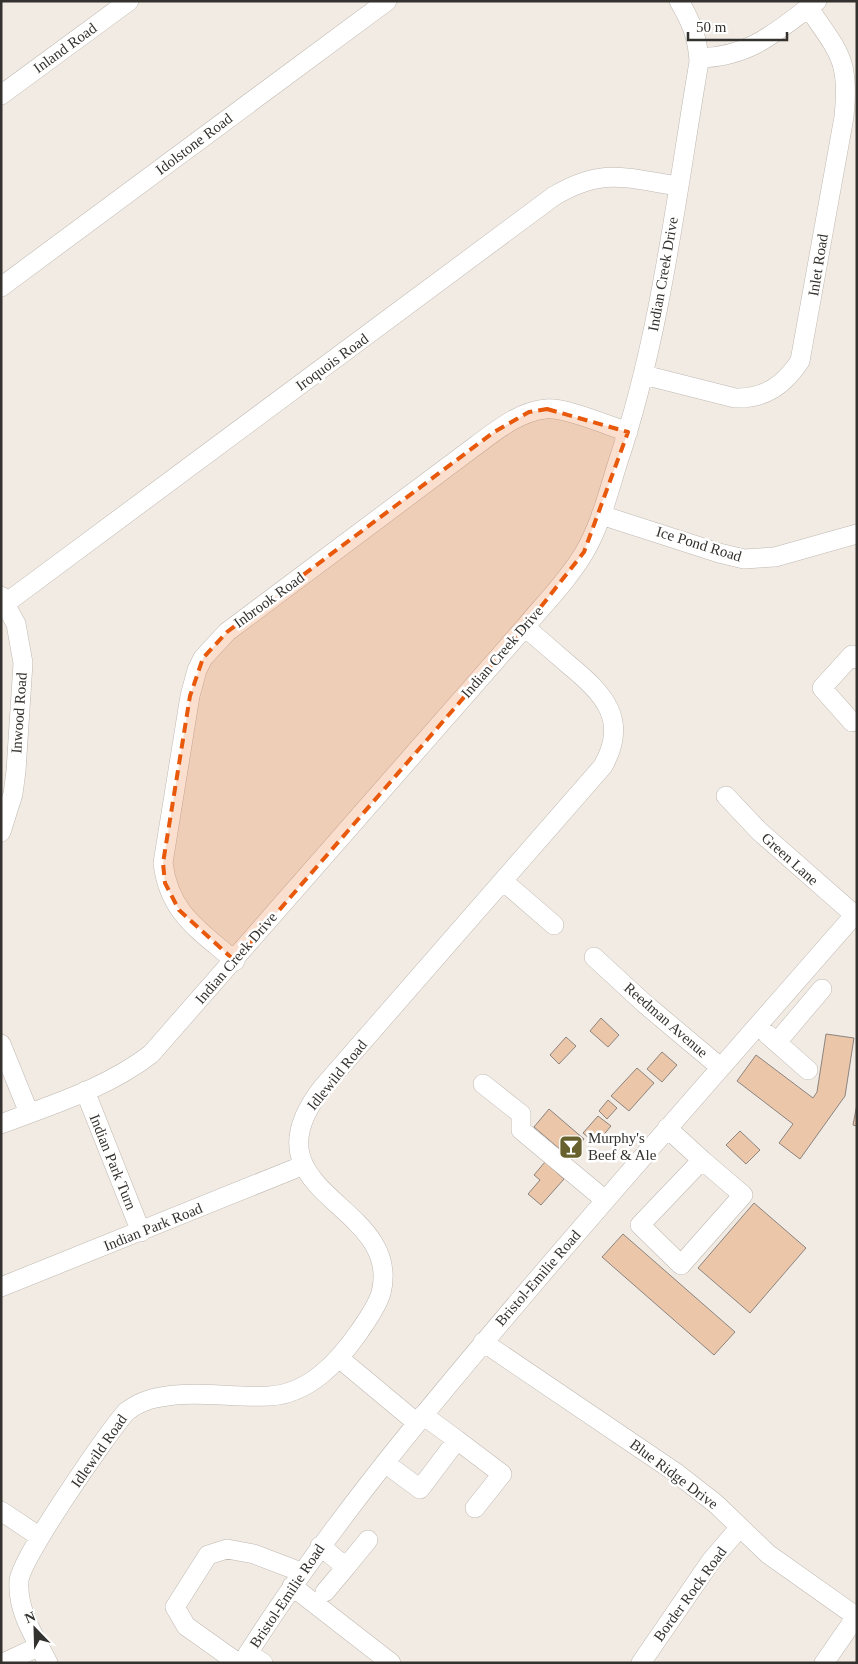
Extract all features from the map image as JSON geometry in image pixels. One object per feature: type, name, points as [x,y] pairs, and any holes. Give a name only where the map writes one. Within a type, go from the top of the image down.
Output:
[{"type":"street","name":"Inland Road","points":[[1,95],[129,1]]},
{"type":"street","name":"Idolstone Road","points":[[1,287],[387,1]]},
{"type":"street","name":"Indian Creek Drive","points":[[1,1124],[85,1091],[132,1069],[152,1054],[525,627],[572,570],[584,552],[601,515],[644,375],[678,186],[699,58],[696,37],[690,19],[678,1]]},
{"type":"street","points":[[699,58],[720,57],[749,49],[813,4]]},
{"type":"street","name":"Inlet Road","points":[[644,375],[735,398],[747,398],[768,392],[780,385],[791,374],[800,360],[844,117],[847,89],[842,59],[813,4]]},
{"type":"street","name":"Iroquois Road","points":[[4,599],[554,196],[576,183],[607,176],[678,186]]},
{"type":"street","name":"Inbrook Road","points":[[235,961],[179,910],[165,883],[163,863],[190,696],[203,658],[227,632],[478,444],[529,412],[556,409],[628,432]]},
{"type":"street","name":"Ice Pond Road","points":[[601,515],[719,553],[744,559],[775,557],[857,534]]},
{"type":"street","name":"Inwood Road","points":[[1,832],[13,794],[22,685],[21,644],[16,624],[4,599]]},
{"type":"street","name":"Idlewild Road","points":[[44,1654],[21,1608],[19,1580],[21,1571],[40,1536],[117,1422],[135,1405],[156,1397],[193,1393],[272,1396],[308,1384],[324,1373],[339,1358],[373,1310],[382,1286],[382,1268],[376,1250],[364,1230],[318,1188],[304,1165],[298,1134],[309,1105],[603,766],[611,750],[614,734],[613,718],[602,697],[588,681],[525,627]]},
{"type":"street","points":[[852,722],[822,688],[852,655],[857,659]]},
{"type":"street","name":"Green Lane","points":[[726,796],[759,831],[856,915]]},
{"type":"street","points":[[503,881],[554,925]]},
{"type":"street","name":"Bristol-Emilie Road","points":[[248,1660],[297,1579],[320,1546],[420,1419],[483,1342],[667,1128],[856,915]]},
{"type":"street","name":"Reedman Avenue","points":[[594,957],[720,1067]]},
{"type":"street","points":[[776,1042],[822,989]]},
{"type":"street","points":[[757,1025],[808,1070]]},
{"type":"street","points":[[1,1044],[29,1113]]},
{"type":"street","points":[[483,1084],[521,1114],[521,1130],[605,1200]]},
{"type":"street","name":"Indian Park Turn","points":[[85,1091],[141,1232]]},
{"type":"street","points":[[667,1128],[743,1195],[681,1265],[640,1225],[702,1160]]},
{"type":"street","name":"Indian Park Road","points":[[1,1287],[304,1165]]},
{"type":"street","name":"Blue Ridge Drive","points":[[483,1342],[675,1472],[716,1504],[768,1554],[856,1617]]},
{"type":"street","points":[[339,1358],[420,1419],[457,1440],[502,1474],[475,1508]]},
{"type":"street","points":[[385,1463],[420,1489],[457,1440]]},
{"type":"street","points":[[1,1511],[40,1536]]},
{"type":"street","name":"Border Rock Road","points":[[641,1663],[711,1561],[740,1527]]},
{"type":"street","points":[[325,1592],[368,1540]]},
{"type":"street","points":[[320,1546],[346,1567]]},
{"type":"street","points":[[248,1660],[186,1626],[176,1607],[208,1555],[227,1549],[254,1554],[297,1579],[391,1663]]},
{"type":"street","points":[[824,1663],[856,1617]]},
{"type":"street","points":[[3,1663],[44,1654]]},
{"type":"highlighted area","points":[[547,409],[628,432],[584,552],[525,627],[235,961],[179,910],[165,883],[163,863],[190,696],[203,658],[227,632],[494,432],[529,412]]},
{"type":"building","points":[[601,1018],[619,1035],[608,1047],[590,1031]]},
{"type":"building","points":[[826,1034],[854,1038],[845,1096],[800,1159],[779,1143],[793,1124],[737,1081],[756,1055],[813,1098],[817,1092]]},
{"type":"building","points":[[566,1037],[576,1046],[559,1064],[550,1055]]},
{"type":"building","points":[[662,1052],[677,1065],[662,1082],[647,1069]]},
{"type":"building","points":[[637,1068],[654,1083],[629,1111],[611,1096]]},
{"type":"building","points":[[608,1100],[617,1108],[607,1119],[599,1111]]},
{"type":"building","points":[[857,1104],[857,1126],[853,1125]]},
{"type":"building","points":[[549,1109],[584,1139],[569,1157],[534,1127]]},
{"type":"building","points":[[598,1116],[611,1126],[596,1144],[583,1133]]},
{"type":"building","points":[[740,1131],[760,1150],[746,1164],[726,1145]]},
{"type":"building","points":[[545,1162],[564,1179],[541,1205],[528,1194],[540,1180],[534,1175]]},
{"type":"building","points":[[754,1203],[806,1248],[750,1313],[698,1268]]},
{"type":"building","points":[[623,1234],[735,1332],[714,1355],[602,1257]]},
{"type":"place","name":"Murphy's Beef & Ale","points":[[571,1147]]}]
